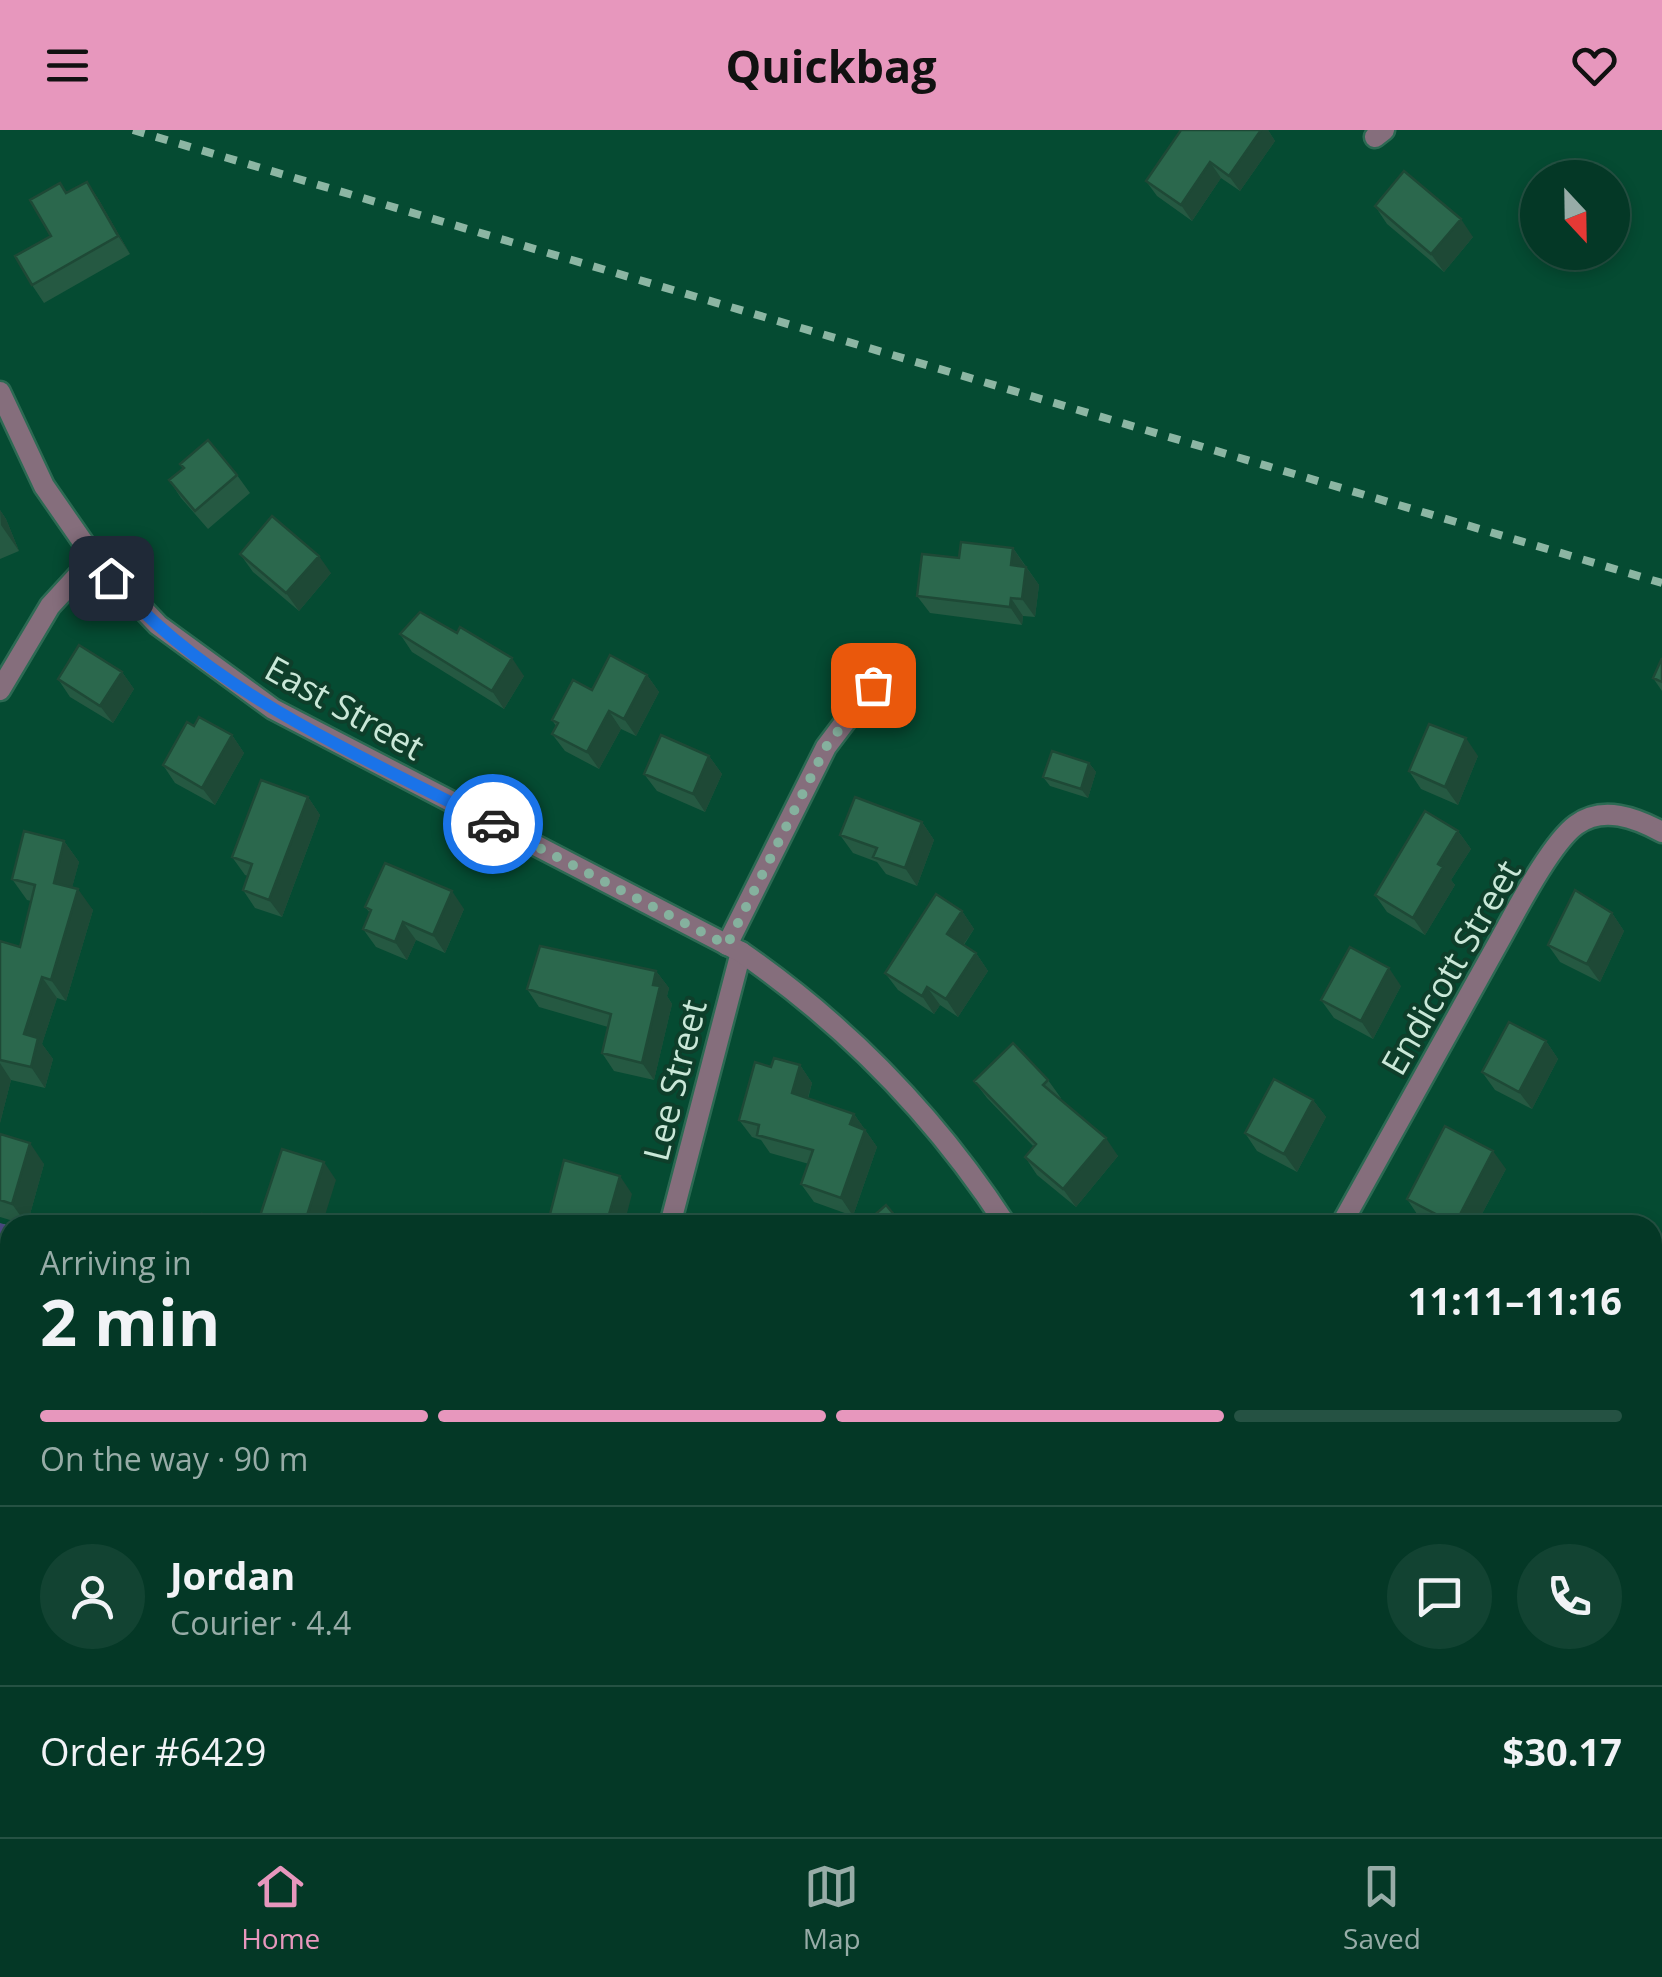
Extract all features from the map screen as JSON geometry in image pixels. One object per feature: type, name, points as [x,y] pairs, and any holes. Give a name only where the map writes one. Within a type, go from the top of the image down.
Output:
[{"type":"street","name":"East Street","points":[[0,392],[44,486],[94,558],[158,626],[273,709],[734,948],[809,1002],[869,1056],[948,1145],[999,1215]]},
{"type":"street","points":[[0,690],[50,606],[94,558]]},
{"type":"street","name":"Lee Street","points":[[672,1215],[734,948],[826,747],[873,685]]},
{"type":"street","name":"Endicott Street","points":[[1347,1215],[1513,916],[1563,838],[1577,824],[1598,814],[1620,816],[1662,832]]},
{"type":"building","points":[[1181,130],[1261,130],[1229,176],[1210,162],[1181,205],[1146,181]]},
{"type":"building","points":[[1404,171],[1461,219],[1431,254],[1375,206]]},
{"type":"building","points":[[87,182],[118,236],[32,285],[15,256],[51,236],[30,200],[60,183],[66,193]]},
{"type":"building","points":[[208,440],[237,475],[195,511],[169,480],[184,468],[180,464]]},
{"type":"building","points":[[272,516],[319,556],[286,593],[240,554]]},
{"type":"building","points":[[961,542],[1013,548],[1011,565],[1026,567],[1022,599],[1011,598],[1010,607],[917,596],[922,554],[959,558]]},
{"type":"building","points":[[420,612],[457,633],[460,627],[512,658],[492,691],[400,634]]},
{"type":"building","points":[[79,645],[122,672],[100,706],[58,679]]},
{"type":"building","points":[[610,655],[647,675],[624,719],[609,711],[587,752],[552,734],[558,723],[552,720],[573,680],[592,690]]},
{"type":"building","points":[[1662,658],[1662,682],[1653,678]]},
{"type":"building","points":[[199,717],[232,735],[202,788],[163,765],[187,722],[194,726]]},
{"type":"building","points":[[1429,724],[1466,738],[1445,787],[1409,771]]},
{"type":"building","points":[[661,735],[709,756],[693,794],[644,774]]},
{"type":"building","points":[[1052,751],[1089,763],[1081,789],[1043,777]]},
{"type":"building","points":[[261,780],[308,797],[269,900],[243,890],[252,864],[232,857]]},
{"type":"building","points":[[855,797],[922,822],[905,868],[873,857],[877,848],[840,835]]},
{"type":"building","points":[[1425,811],[1458,831],[1438,864],[1443,867],[1413,918],[1375,895]]},
{"type":"building","points":[[24,831],[64,841],[54,883],[78,889],[51,980],[42,977],[24,1034],[38,1038],[31,1067],[0,1060],[0,941],[20,947],[35,885],[12,879]]},
{"type":"building","points":[[385,863],[452,891],[433,935],[403,922],[395,942],[363,929],[371,910],[365,907]]},
{"type":"building","points":[[1575,890],[1612,913],[1587,964],[1548,945]]},
{"type":"building","points":[[936,894],[962,911],[947,934],[976,953],[946,999],[927,987],[922,996],[885,973]]},
{"type":"building","points":[[540,946],[656,971],[653,985],[660,986],[642,1063],[602,1053],[611,1014],[527,989]]},
{"type":"building","points":[[1350,947],[1389,968],[1361,1021],[1321,1000]]},
{"type":"building","points":[[1509,1022],[1546,1041],[1519,1092],[1482,1072]]},
{"type":"building","points":[[1013,1043],[1048,1080],[1043,1085],[1106,1138],[1063,1189],[1025,1157],[1036,1144],[974,1081]]},
{"type":"building","points":[[774,1058],[800,1065],[792,1093],[854,1114],[850,1124],[865,1130],[841,1198],[801,1184],[813,1150],[757,1135],[759,1125],[739,1120],[755,1062],[771,1067]]},
{"type":"building","points":[[1274,1079],[1313,1100],[1284,1154],[1245,1133]]},
{"type":"building","points":[[1445,1126],[1493,1151],[1460,1215],[1438,1215],[1407,1199]]},
{"type":"building","points":[[0,1134],[30,1143],[12,1204],[0,1200]]},
{"type":"building","points":[[282,1149],[324,1162],[307,1215],[260,1215]]},
{"type":"building","points":[[564,1160],[620,1176],[609,1215],[550,1215]]},
{"type":"building","points":[[886,1205],[894,1215],[874,1215]]},
{"type":"railway","points":[[133,130],[1662,583]]},
{"type":"way so far","points":[[493,824],[727,945],[826,747],[873,685]]},
{"type":"route","points":[[111,578],[158,626],[273,709],[493,824]]}]
